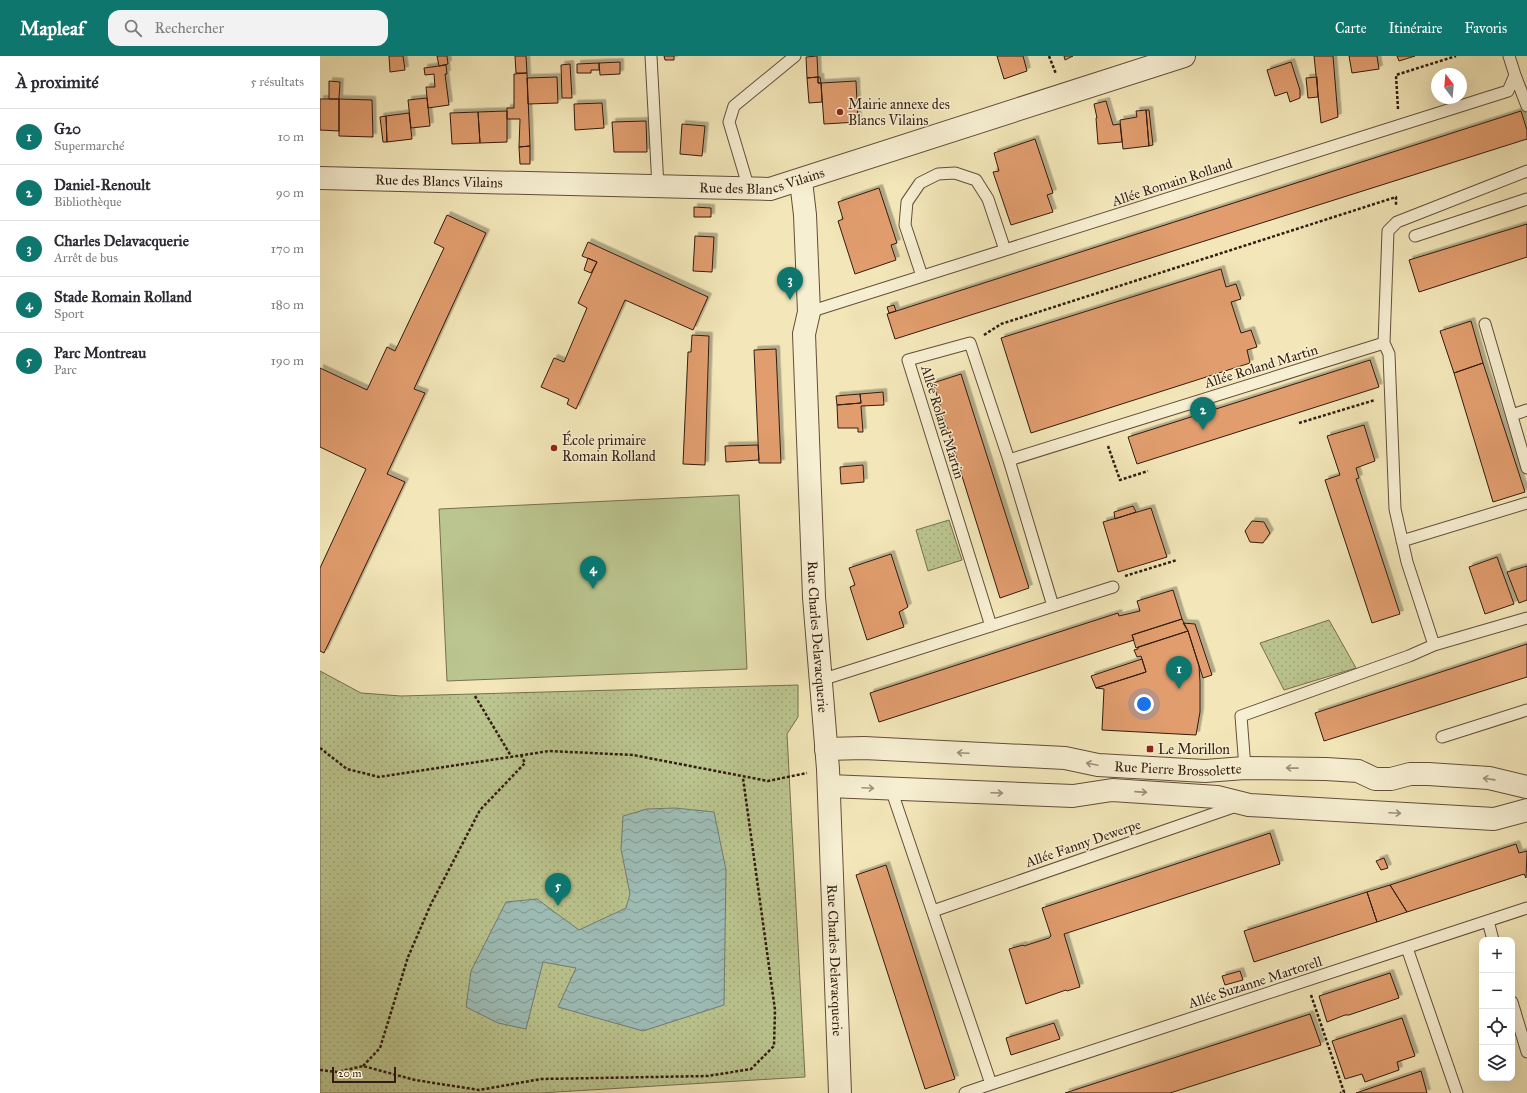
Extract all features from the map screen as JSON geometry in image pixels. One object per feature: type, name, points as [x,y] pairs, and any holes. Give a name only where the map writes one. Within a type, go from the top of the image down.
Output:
[{"type":"street","name":"Rue des Blancs Vilains","points":[[320,178],[770,189],[801,181],[1184,56]]},
{"type":"street","name":"Rue Charles Delavacquerie","points":[[801,181],[805,215],[809,312],[804,334],[814,597],[828,768],[840,1093]]},
{"type":"street","name":"Rue Pierre Brossolette","points":[[828,768],[864,748],[1065,758],[1098,766],[1205,771],[1245,768],[1326,769],[1341,761],[1353,761],[1364,764],[1375,779]]},
{"type":"street","name":"Rue Pierre Brossolette","points":[[828,768],[891,789],[1073,796],[1112,790],[1217,797],[1244,804],[1494,819],[1527,810]]},
{"type":"street","points":[[1362,811],[1372,800],[1375,779],[1391,779],[1410,774],[1428,774],[1489,778],[1527,787]]},
{"type":"lane","points":[[651,56],[658,187]]},
{"type":"lane","points":[[749,189],[729,122],[734,106],[795,56]]},
{"type":"lane","points":[[1509,56],[1527,106]]},
{"type":"lane","name":"Allée Romain Rolland","points":[[809,312],[1508,91],[1515,75]]},
{"type":"lane","points":[[1434,645],[1402,541],[1395,509],[1389,354],[1384,343],[1388,231],[1398,222],[1527,171]]},
{"type":"lane","points":[[922,276],[905,225],[907,202],[920,183],[938,174],[955,173],[976,180],[988,199],[1005,250]]},
{"type":"lane","points":[[1415,236],[1527,199]]},
{"type":"lane","points":[[1485,324],[1527,468]]},
{"type":"lane","points":[[970,343],[1010,460],[1053,606]]},
{"type":"lane","name":"Allée Roland Martin","points":[[970,343],[908,360],[991,626]]},
{"type":"lane","name":"Allée Roland Martin","points":[[1010,460],[1384,343]]},
{"type":"lane","points":[[1512,415],[1527,410]]},
{"type":"lane","points":[[1402,541],[1527,503]]},
{"type":"lane","points":[[821,680],[1112,587]]},
{"type":"lane","points":[[1245,768],[1241,716],[1402,659],[1434,645],[1527,618]]},
{"type":"lane","points":[[1442,737],[1527,710]]},
{"type":"lane","points":[[891,789],[992,1084],[965,1093]]},
{"type":"lane","name":"Allée Fanny Dewerpe","points":[[933,911],[1244,804]]},
{"type":"lane","name":"Allée Suzanne Martorell","points":[[992,1084],[1527,908]]},
{"type":"lane","points":[[1488,921],[1492,937]]},
{"type":"lane","points":[[1407,948],[1457,1093]]},
{"type":"lane","points":[[1514,1009],[1527,1052]]},
{"type":"path","points":[[1399,126],[1396,75],[1456,56]]},
{"type":"path","points":[[970,343],[1001,324],[1396,197],[1398,222]]},
{"type":"path","points":[[1299,424],[1390,395]]},
{"type":"path","points":[[1103,430],[1120,480],[1148,471]]},
{"type":"path","points":[[1112,587],[1110,580],[1177,560]]},
{"type":"path","points":[[475,696],[511,756]]},
{"type":"path","points":[[320,748],[347,769],[379,777],[549,751],[633,755],[743,778],[768,781],[828,768]]},
{"type":"path","points":[[363,1066],[380,1048],[408,957],[431,904],[480,810],[525,763],[521,755]]},
{"type":"path","points":[[320,1070],[337,1072],[363,1066],[415,1080],[479,1090],[541,1079],[708,1076],[751,1069],[774,1046],[775,1010],[743,778]]},
{"type":"path","points":[[1306,981],[1344,1092],[1340,1093]]},
{"type":"green space","points":[[739,495],[747,669],[447,681],[439,509]]},
{"type":"green space","points":[[949,520],[962,560],[928,571],[916,530]]},
{"type":"green space","points":[[1329,620],[1356,668],[1284,690],[1260,643]]},
{"type":"green space","points":[[320,671],[361,693],[401,696],[798,685],[798,717],[787,734],[805,1077],[540,1093],[320,1093]]},
{"type":"water","points":[[675,808],[714,812],[726,870],[724,1005],[643,1031],[558,1007],[576,968],[543,962],[526,1029],[498,1023],[466,1007],[471,971],[506,902],[537,899],[579,930],[626,908],[630,894],[621,849],[623,816],[647,809]]},
{"type":"building","points":[[389,56],[403,56],[405,70],[390,72]]},
{"type":"building","points":[[437,56],[447,56],[448,64],[439,66]]},
{"type":"building","points":[[515,56],[526,56],[527,73],[516,73]]},
{"type":"building","points":[[664,56],[674,56],[674,60],[665,60]]},
{"type":"building","points":[[817,56],[818,77],[807,78],[806,57]]},
{"type":"building","points":[[997,56],[1023,56],[1027,71],[1004,79]]},
{"type":"building","points":[[1064,56],[1073,56],[1065,60]]},
{"type":"building","points":[[1314,56],[1333,56],[1338,117],[1321,123]]},
{"type":"building","points":[[1349,56],[1377,56],[1379,69],[1352,73]]},
{"type":"building","points":[[1397,56],[1415,56],[1399,61]]},
{"type":"building","points":[[620,62],[620,74],[600,75],[599,63]]},
{"type":"building","points":[[1291,62],[1300,90],[1300,98],[1290,102],[1287,92],[1275,96],[1267,70]]},
{"type":"building","points":[[599,63],[599,70],[591,70],[591,73],[577,73],[577,64]]},
{"type":"building","points":[[570,64],[572,98],[562,98],[561,65]]},
{"type":"building","points":[[446,65],[447,74],[445,74],[449,105],[428,108],[426,87],[435,87],[434,74],[425,75],[424,68]]},
{"type":"building","points":[[527,73],[530,146],[519,147],[520,119],[507,119],[507,108],[514,108],[514,74]]},
{"type":"building","points":[[557,77],[558,103],[528,104],[527,78]]},
{"type":"building","points":[[818,77],[820,77],[821,83],[818,83]]},
{"type":"building","points":[[818,77],[818,83],[821,83],[822,102],[809,103],[807,78]]},
{"type":"building","points":[[1317,77],[1318,97],[1308,98],[1306,78]]},
{"type":"building","points":[[329,81],[340,82],[339,99],[329,99]]},
{"type":"building","name":"Mairie annexe des Blancs Vilains","points":[[856,81],[858,122],[824,124],[821,83]]},
{"type":"building","points":[[427,98],[430,126],[411,128],[408,100]]},
{"type":"building","points":[[320,99],[339,99],[339,131],[320,130]]},
{"type":"building","points":[[339,99],[372,100],[373,137],[339,136]]},
{"type":"building","points":[[1106,101],[1113,125],[1120,124],[1122,142],[1098,144],[1097,118],[1094,104]]},
{"type":"building","points":[[602,103],[604,128],[575,130],[574,104]]},
{"type":"building","points":[[1146,110],[1149,146],[1123,149],[1120,120],[1137,117],[1136,111]]},
{"type":"building","points":[[1146,110],[1149,110],[1153,145],[1149,146]]},
{"type":"building","points":[[507,111],[507,142],[480,143],[478,112]]},
{"type":"building","points":[[1521,111],[1527,130],[1527,139],[895,339],[887,314]]},
{"type":"building","points":[[478,112],[480,143],[452,144],[450,113]]},
{"type":"building","points":[[409,113],[412,139],[387,142],[386,116]]},
{"type":"building","points":[[386,116],[387,142],[383,142],[380,117]]},
{"type":"building","points":[[646,121],[647,152],[614,152],[612,122]]},
{"type":"building","points":[[682,124],[705,126],[702,156],[680,154]]},
{"type":"building","points":[[1035,139],[1053,193],[1047,195],[1053,212],[1011,225],[993,172],[999,171],[994,153]]},
{"type":"building","points":[[530,146],[530,164],[520,164],[519,147]]},
{"type":"building","points":[[879,188],[897,243],[891,245],[896,260],[855,274],[838,221],[843,219],[838,202]]},
{"type":"building","points":[[694,207],[711,208],[711,217],[694,217]]},
{"type":"building","points":[[447,215],[486,233],[414,389],[425,393],[387,474],[405,482],[324,653],[320,651],[320,568],[366,469],[320,447],[320,368],[367,390],[387,347],[395,351],[444,248],[434,243]]},
{"type":"building","points":[[1527,224],[1527,257],[1419,292],[1409,260]]},
{"type":"building","points":[[695,236],[714,237],[712,272],[693,271]]},
{"type":"building","points":[[588,242],[708,297],[693,330],[625,300],[576,409],[567,404],[569,399],[541,387],[554,358],[564,362],[587,308],[578,303],[597,262],[582,256]]},
{"type":"building","points":[[588,258],[597,262],[591,273],[584,270]]},
{"type":"building","points":[[1221,269],[1226,287],[1236,284],[1241,299],[1231,302],[1241,333],[1251,330],[1257,347],[1247,350],[1250,363],[1031,433],[1001,338]]},
{"type":"building","points":[[894,305],[896,311],[889,313],[887,307]]},
{"type":"building","points":[[1471,321],[1483,363],[1454,373],[1440,331]]},
{"type":"building","points":[[692,335],[709,336],[705,465],[683,464],[688,352],[691,352]]},
{"type":"building","points":[[776,349],[781,463],[759,463],[754,350]]},
{"type":"building","points":[[1370,360],[1379,387],[1137,464],[1128,437]]},
{"type":"building","points":[[1483,363],[1525,492],[1493,502],[1454,373]]},
{"type":"building","points":[[961,374],[1029,588],[1000,598],[933,383]]},
{"type":"building","points":[[883,392],[884,405],[861,406],[863,432],[858,432],[858,428],[838,428],[837,405],[861,403],[860,394]]},
{"type":"building","points":[[860,394],[861,403],[837,405],[836,396]]},
{"type":"building","points":[[1364,425],[1375,461],[1356,468],[1359,478],[1356,479],[1400,614],[1372,623],[1325,480],[1340,475],[1327,436]]},
{"type":"building","points":[[758,445],[759,460],[726,462],[725,446]]},
{"type":"building","points":[[863,465],[864,482],[841,484],[840,467]]},
{"type":"building","points":[[1133,506],[1136,512],[1115,519],[1114,512]]},
{"type":"building","points":[[1151,508],[1167,557],[1118,572],[1103,522]]},
{"type":"building","points":[[1252,521],[1264,522],[1270,533],[1263,543],[1250,542],[1245,531]]},
{"type":"building","points":[[891,554],[908,607],[899,612],[904,627],[867,640],[850,587],[855,585],[849,568]]},
{"type":"building","points":[[1497,557],[1514,604],[1485,614],[1469,567]]},
{"type":"building","points":[[1527,566],[1527,600],[1519,603],[1507,572]]},
{"type":"building","points":[[1173,590],[1182,619],[1132,635],[1134,640],[879,722],[870,693],[1118,613],[1119,616],[1140,611],[1137,601]]},
{"type":"building","points":[[1182,619],[1188,631],[1136,648],[1132,635]]},
{"type":"building","points":[[1183,623],[1195,624],[1212,675],[1203,678],[1188,631]]},
{"type":"building","points":[[1188,631],[1199,666],[1200,712],[1196,735],[1102,730],[1104,689],[1096,688],[1146,672],[1141,656],[1137,657],[1134,650],[1138,649],[1138,647]]},
{"type":"building","points":[[1527,644],[1527,677],[1324,741],[1315,713]]},
{"type":"building","points":[[1142,659],[1146,672],[1096,688],[1091,676]]},
{"type":"building","points":[[1270,833],[1280,864],[1064,934],[1080,987],[1066,990],[1026,1004],[1009,949],[1024,946],[1051,936],[1042,908]]},
{"type":"building","points":[[1516,844],[1519,853],[1527,851],[1526,878],[1524,874],[1407,912],[1390,885]]},
{"type":"building","points":[[1384,858],[1388,868],[1381,870],[1376,861]]},
{"type":"building","points":[[886,865],[955,1079],[925,1089],[856,875]]},
{"type":"building","points":[[1390,885],[1407,912],[1377,922],[1367,892]]},
{"type":"building","points":[[1367,892],[1377,922],[1254,962],[1244,931]]},
{"type":"building","points":[[1240,971],[1243,980],[1225,985],[1222,976]]},
{"type":"building","points":[[1390,973],[1399,998],[1327,1022],[1319,996]]},
{"type":"building","points":[[1310,1014],[1321,1045],[1170,1093],[1065,1093]]},
{"type":"building","points":[[1402,1018],[1415,1056],[1397,1062],[1399,1070],[1365,1082],[1362,1074],[1345,1079],[1332,1041]]},
{"type":"building","points":[[1054,1023],[1060,1039],[1011,1055],[1006,1038]]},
{"type":"building","points":[[1421,1071],[1427,1093],[1356,1093]]},
{"type":"place","name":"Mairie annexe des Blancs Vilains","points":[[840,112]]},
{"type":"place","name":"Charles Delavacquerie","points":[[790,300]]},
{"type":"place","name":"Daniel-Renoult","points":[[1203,430]]},
{"type":"place","name":"École primaire Romain Rolland","points":[[554,448]]},
{"type":"place","name":"Stade Romain Rolland","points":[[593,589]]},
{"type":"place","name":"G20","points":[[1179,689]]},
{"type":"place","name":"Le Morillon","points":[[1150,749]]},
{"type":"place","name":"Parc Montreau","points":[[558,906]]}]
